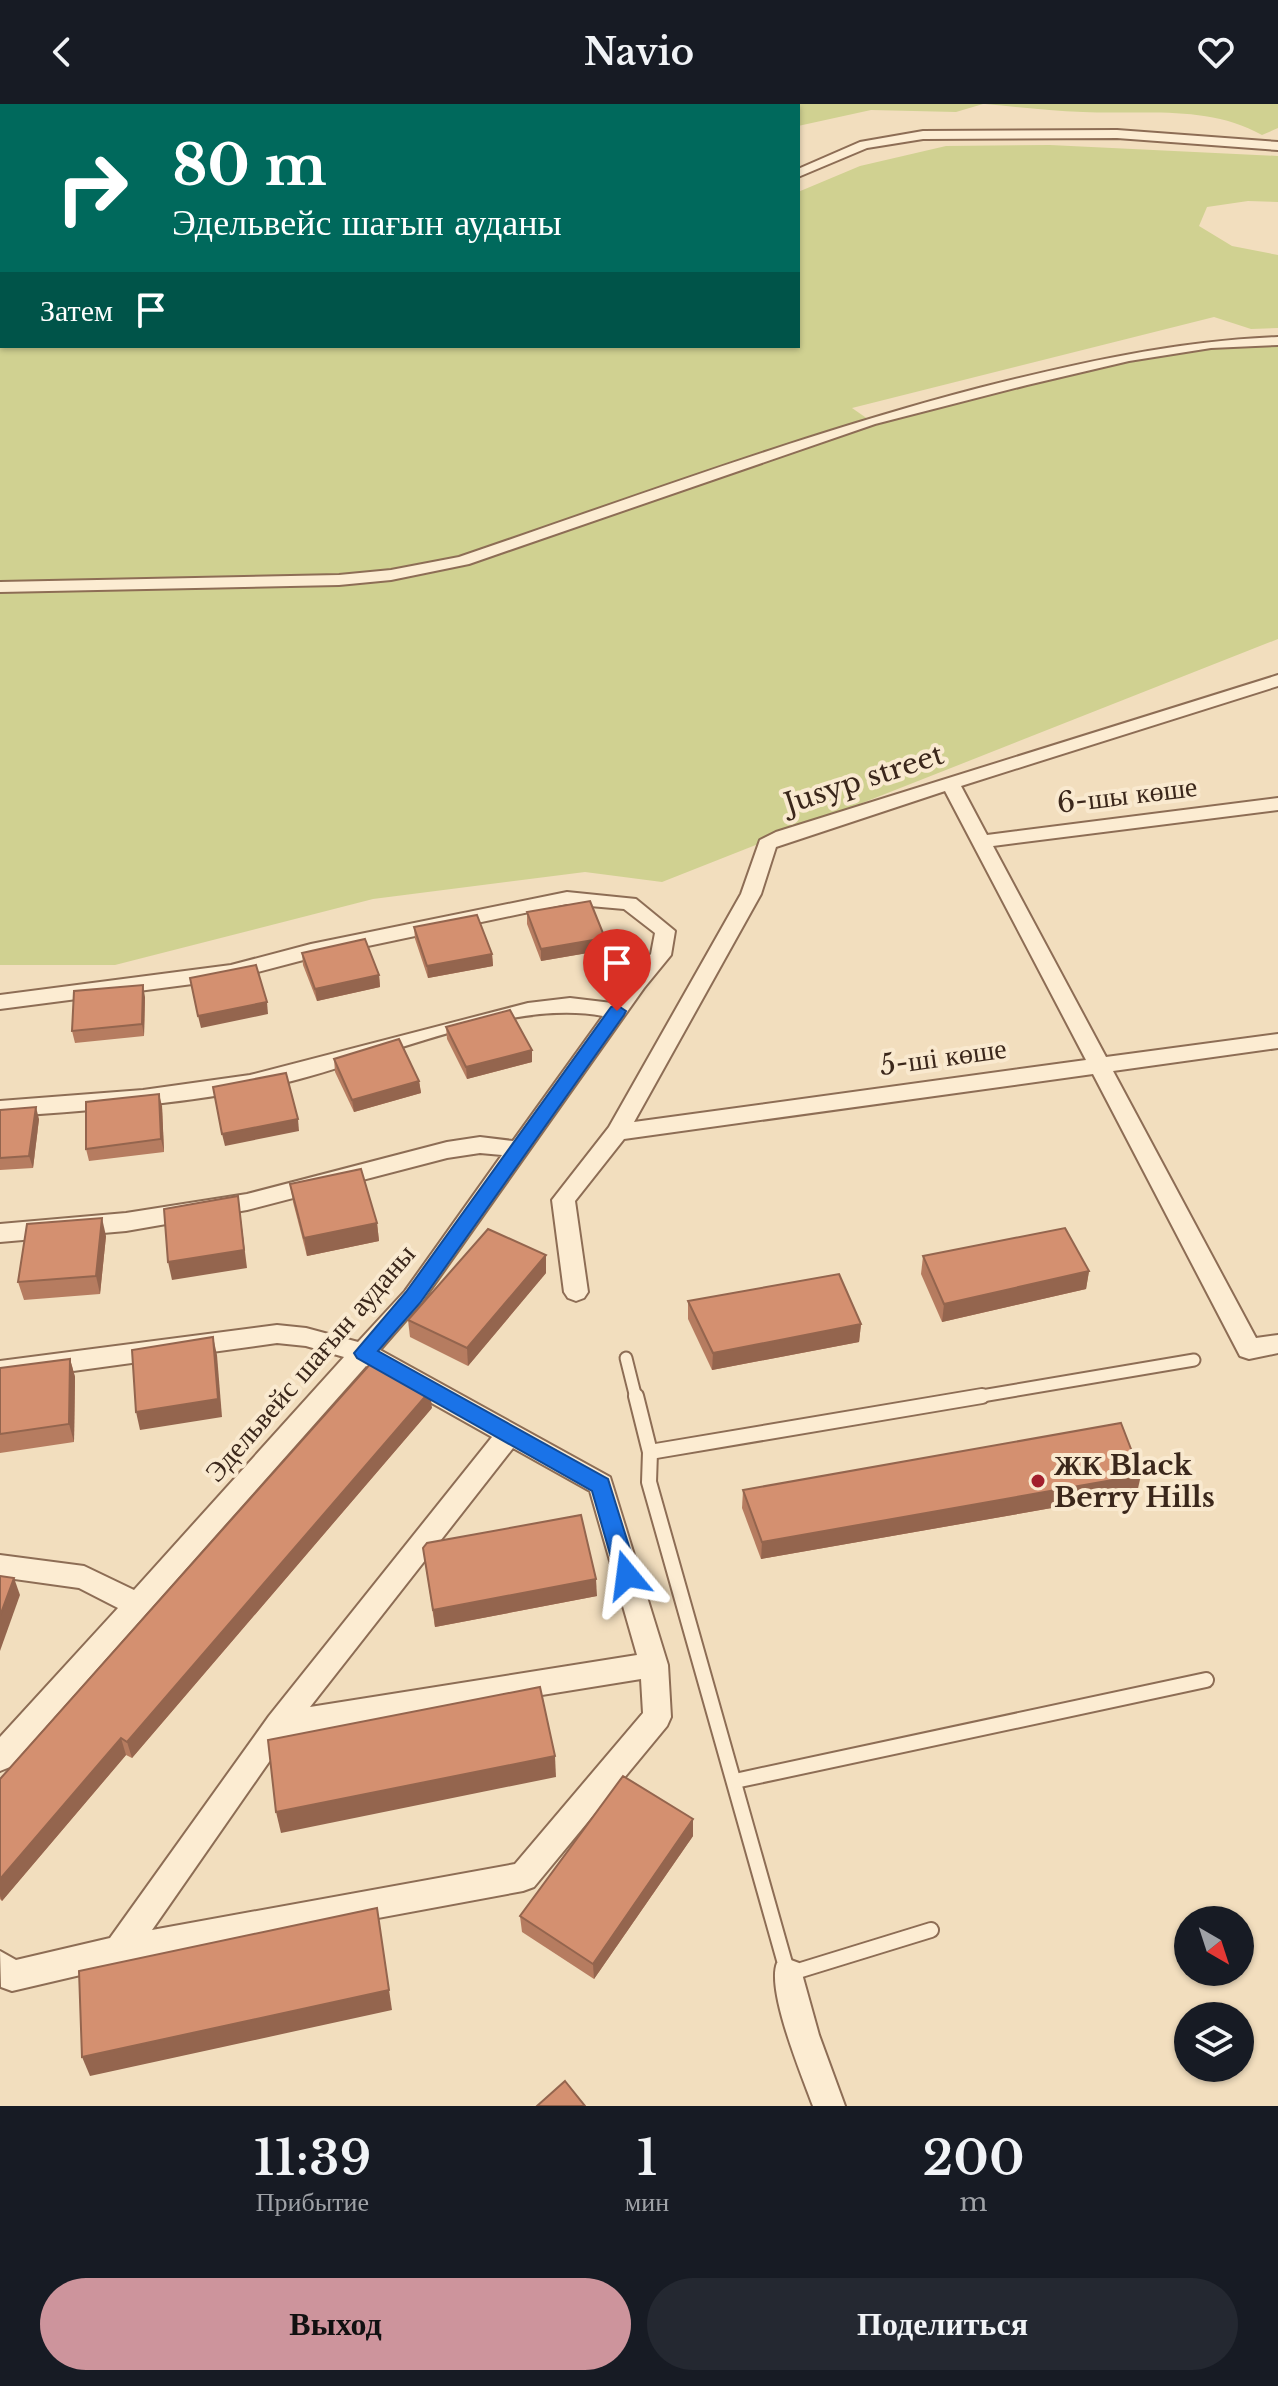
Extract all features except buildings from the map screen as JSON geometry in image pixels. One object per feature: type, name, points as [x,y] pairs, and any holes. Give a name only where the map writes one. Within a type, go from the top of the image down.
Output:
[{"type":"street","points":[[800,172],[864,145],[923,135],[1117,134],[1278,146]]},
{"type":"street","points":[[0,587],[339,580],[406,572],[463,561],[870,421],[1129,357],[1211,344],[1278,341]]},
{"type":"street","name":"Jusyp street","points":[[576,1292],[563,1200],[617,1132],[751,894],[767,844],[783,836],[1278,680]]},
{"type":"street","points":[[950,783],[1249,1349],[1278,1344]]},
{"type":"street","name":"6-шы көше","points":[[983,841],[1278,804]]},
{"type":"street","name":"Эдельвейс шағын ауданы","points":[[0,1002],[231,972],[372,937],[567,898],[629,903],[665,931],[661,955],[637,983],[413,1297],[0,1758]]},
{"type":"street","points":[[0,1109],[230,1087],[289,1074],[504,1014],[566,1004],[617,1011]]},
{"type":"street","name":"5-ші көше","points":[[617,1132],[1278,1041]]},
{"type":"street","points":[[0,1233],[126,1222],[247,1202],[447,1150],[480,1145],[517,1149]]},
{"type":"street","points":[[0,1371],[277,1334],[306,1337],[364,1353],[601,1485],[654,1665],[657,1717],[523,1877],[119,1951],[12,1976],[0,1966]]},
{"type":"street","points":[[119,1951],[279,1725],[510,1433]]},
{"type":"street","points":[[0,1566],[84,1577],[138,1605]]},
{"type":"street","points":[[279,1725],[654,1665]]},
{"type":"street","points":[[788,1974],[803,2035],[829,2106]]},
{"type":"lane","points":[[626,1358],[650,1452],[649,1482],[788,1974],[931,1930]]},
{"type":"lane","points":[[650,1452],[1194,1360]]},
{"type":"lane","points":[[735,1781],[1206,1680]]},
{"type":"green space","points":[[800,104],[983,104],[956,112],[871,110],[800,126]]},
{"type":"green space","points":[[985,104],[1278,104],[1278,128],[1262,135],[1241,125],[1197,115],[1071,111]]},
{"type":"green space","points":[[1050,145],[1278,156],[1278,202],[1248,201],[1207,207],[1199,226],[1232,246],[1278,255],[1278,328],[1251,329],[1214,317],[852,408],[875,424],[1174,350],[1278,344],[1278,639],[662,882],[585,872],[373,899],[115,965],[0,965],[0,348],[800,348],[800,191],[860,166],[946,146]]},
{"type":"place","name":"ЖК Black Berry Hills","points":[[1038,1481]]},
{"type":"route","points":[[617,1011],[413,1297],[364,1353],[601,1485],[627,1575]]}]
